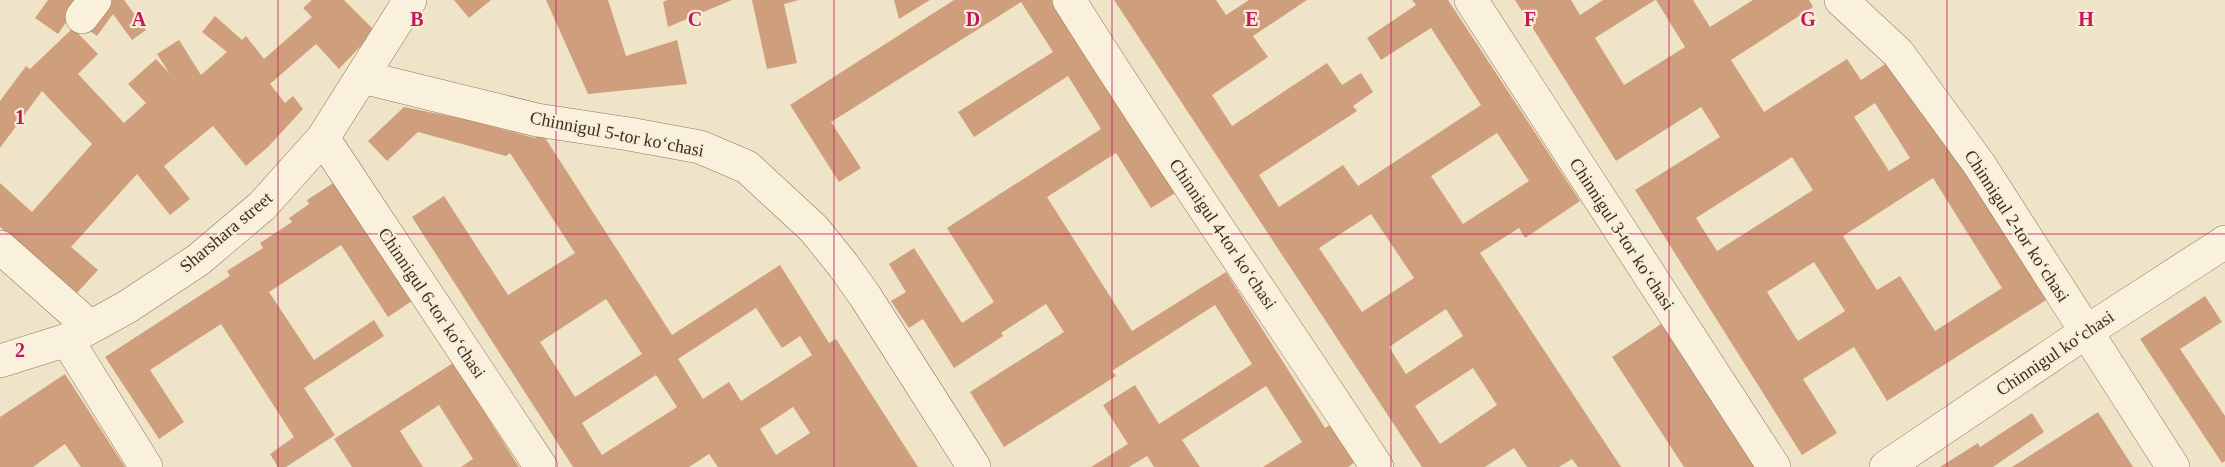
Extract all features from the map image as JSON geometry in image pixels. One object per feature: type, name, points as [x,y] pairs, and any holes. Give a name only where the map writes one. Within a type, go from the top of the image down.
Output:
[{"type":"street","name":"Sharshara street","points":[[0,361],[78,333],[127,307],[198,260],[262,206],[323,138],[410,0]]},
{"type":"street","name":"Chinnigul 4-tor koʻchasi","points":[[1069,0],[1134,103],[1230,243],[1377,467]]},
{"type":"street","name":"Chinnigul 3-tor koʻchasi","points":[[1471,0],[1774,467]]},
{"type":"street","name":"Chinnigul 2-tor koʻchasi","points":[[1841,0],[1898,53],[1979,164],[2173,467]]},
{"type":"street","name":"Chinnigul 5-tor koʻchasi","points":[[362,77],[537,120],[700,147],[747,167],[814,229],[843,266],[865,296],[974,467]]},
{"type":"street","name":"Chinnigul 6-tor koʻchasi","points":[[323,138],[541,467]]},
{"type":"street","name":"Chinnigul koʻchasi","points":[[1886,467],[2086,332],[2225,242]]},
{"type":"street","points":[[0,247],[78,333],[146,467]]},
{"type":"building","points":[[48,0],[81,0],[58,34],[35,18]]},
{"type":"building","points":[[101,0],[124,0],[146,30],[132,40],[113,14],[97,36],[83,26]]},
{"type":"building","points":[[312,0],[344,0],[375,31],[339,69],[316,44],[270,84],[285,103],[293,96],[303,109],[268,147],[246,166],[213,126],[164,166],[190,199],[170,215],[137,174],[71,247],[98,270],[76,294],[0,227],[0,183],[32,212],[92,144],[42,91],[0,148],[0,101],[26,66],[30,69],[73,28],[98,54],[78,74],[124,123],[146,103],[128,84],[156,59],[170,74],[157,54],[179,40],[201,75],[227,52],[202,32],[215,16],[242,40],[246,36],[264,59],[312,17],[303,8]]},
{"type":"building","points":[[454,0],[491,0],[469,18]]},
{"type":"building","points":[[546,0],[608,0],[626,56],[677,40],[687,84],[588,94]]},
{"type":"building","points":[[667,0],[732,0],[668,27],[663,2]]},
{"type":"building","points":[[752,0],[799,0],[784,4],[797,63],[767,69]]},
{"type":"building","points":[[894,0],[930,0],[899,19]]},
{"type":"building","points":[[954,0],[1059,0],[1180,190],[1151,208],[1116,153],[1047,197],[1132,331],[1226,272],[1325,428],[1334,422],[1358,460],[1348,467],[1263,467],[1302,442],[1266,386],[1182,440],[1200,467],[1154,467],[1147,456],[1129,467],[1091,467],[1128,444],[1103,405],[1135,385],[1159,424],[1252,364],[1215,305],[1112,371],[1116,376],[1004,447],[970,392],[1064,332],[1046,304],[1001,333],[1003,336],[954,368],[923,319],[909,328],[891,301],[906,292],[889,264],[914,248],[962,323],[994,302],[947,228],[1101,129],[1068,76],[974,137],[958,112],[1053,52],[1021,2],[831,122],[861,168],[839,182],[790,105]]},
{"type":"building","points":[[1114,0],[1216,0],[1226,15],[1249,0],[1307,0],[1253,36],[1268,57],[1212,95],[1232,126],[1327,63],[1342,85],[1361,73],[1373,92],[1353,106],[1357,111],[1259,175],[1279,207],[1343,165],[1358,186],[1481,105],[1431,28],[1381,60],[1367,38],[1416,5],[1412,0],[1448,0],[1580,201],[1525,238],[1519,228],[1480,253],[1621,467],[1578,467],[1572,459],[1559,467],[1527,467],[1514,448],[1485,467],[1422,467]],"holes":[[[1497,133],[1529,181],[1463,224],[1431,176]],[[1371,214],[1414,278],[1362,312],[1319,248]],[[1446,309],[1463,336],[1406,374],[1389,347]],[[1473,368],[1497,405],[1440,444],[1415,406]]]},
{"type":"building","points":[[1515,0],[1571,0],[1580,15],[1603,0],[1655,0],[1595,38],[1624,85],[1685,47],[1656,0],[1693,0],[1710,27],[1753,0],[1809,0],[1813,7],[1731,60],[1764,112],[1847,59],[1861,80],[1893,59],[2051,297],[1887,401],[1854,347],[1803,379],[1837,433],[1802,455],[1635,190],[1720,137],[1701,107],[1616,161]],"holes":[[[1875,103],[1910,158],[1889,171],[1854,117]],[[1792,157],[1813,190],[1717,251],[1696,218]],[[1933,178],[2002,288],[1935,331],[1900,276],[1877,290],[1843,236]],[[1814,262],[1845,311],[1798,341],[1767,292]]]},
{"type":"building","points":[[404,107],[469,120],[535,138],[542,133],[672,335],[780,265],[829,343],[836,339],[918,467],[718,467],[709,454],[689,467],[573,467],[412,217],[444,196],[508,295],[575,253],[510,153],[506,156],[418,132],[387,161],[368,141]],"holes":[[[606,299],[642,354],[575,397],[540,342]],[[756,308],[782,348],[800,336],[812,355],[741,401],[729,382],[703,399],[678,359]],[[656,375],[677,407],[602,455],[582,423]],[[793,407],[810,433],[776,455],[760,429]]]},
{"type":"building","points":[[335,182],[412,301],[388,317],[341,245],[269,292],[314,360],[374,320],[384,336],[304,388],[335,435],[286,467],[278,467],[270,454],[294,437],[221,324],[150,370],[184,422],[159,439],[105,357],[230,276],[227,271],[263,248],[260,243],[292,222],[289,218],[309,204],[307,200]]},
{"type":"building","points":[[2205,296],[2222,322],[2180,349],[2225,416],[2225,461],[2222,463],[2140,339]]},
{"type":"building","points":[[1661,324],[1756,467],[1684,467],[1612,357]]},
{"type":"building","points":[[453,363],[519,467],[461,467],[473,459],[439,405],[400,431],[423,467],[352,467],[334,439]]},
{"type":"building","points":[[65,374],[125,467],[81,467],[65,444],[33,467],[0,467],[0,417]]},
{"type":"building","points":[[2098,412],[2133,467],[2012,467]]},
{"type":"building","points":[[2032,413],[2044,432],[1993,467],[1940,467],[1978,443],[1980,447]]}]
